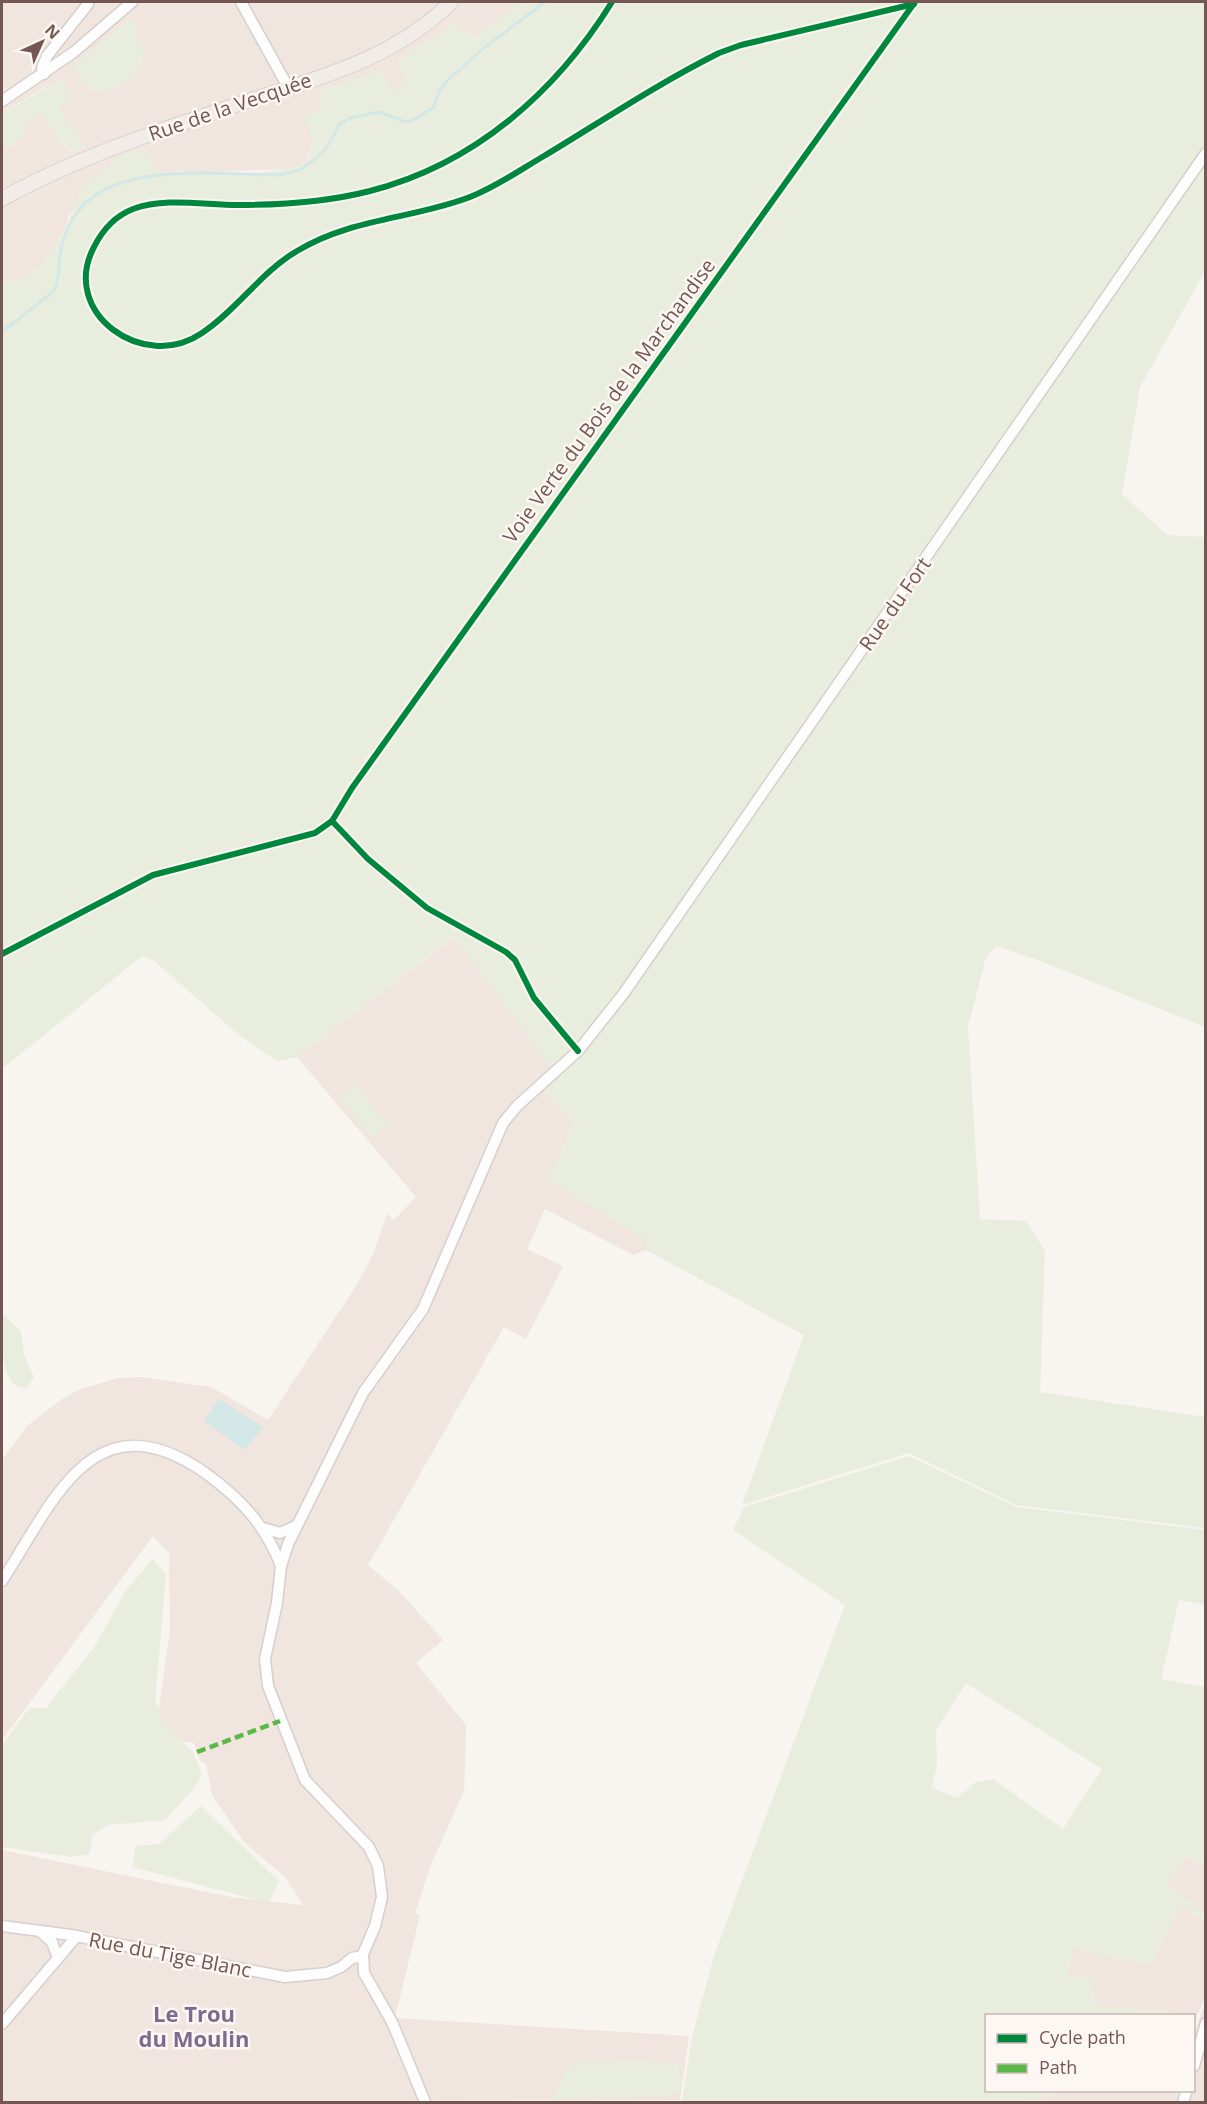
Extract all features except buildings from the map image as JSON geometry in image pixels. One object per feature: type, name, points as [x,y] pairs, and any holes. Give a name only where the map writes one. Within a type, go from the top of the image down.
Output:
[{"type":"main road","name":"Rue de la Vecquée","points":[[2,199],[49,174],[128,141],[348,67],[389,49],[424,26],[451,2]]},
{"type":"street","points":[[2,101],[44,74],[89,40],[132,2]]},
{"type":"street","points":[[241,2],[288,87]]},
{"type":"street","points":[[44,74],[42,68],[47,56],[88,3]]},
{"type":"street","name":"Rue du Fort","points":[[363,1956],[380,1907],[382,1887],[378,1866],[369,1847],[305,1780],[266,1677],[265,1659],[277,1603],[281,1566],[296,1526],[363,1393],[423,1309],[503,1124],[517,1106],[578,1051],[624,993],[1206,153]]},
{"type":"street","points":[[2,1581],[71,1476],[101,1453],[123,1446],[158,1447],[181,1457],[232,1493],[263,1528],[281,1566]]},
{"type":"street","points":[[263,1528],[280,1533],[296,1526]]},
{"type":"street","points":[[2,1926],[76,1937]]},
{"type":"street","points":[[42,1933],[52,1942],[57,1958]]},
{"type":"street","name":"Rue du Tige Blanc","points":[[2,2025],[76,1937],[285,1977],[309,1977],[341,1967],[352,1958],[363,1956]]},
{"type":"street","points":[[363,1956],[364,1976],[392,2022],[425,2103]]},
{"type":"street","points":[[341,1967],[364,1976]]},
{"type":"street","points":[[1195,2062],[1206,2023]]},
{"type":"shaded area","points":[[2,2],[521,2],[477,36],[463,32],[427,42],[398,60],[407,85],[391,92],[380,70],[323,109],[306,162],[300,165],[287,169],[207,172],[157,171],[111,165],[69,215],[65,229],[42,264],[25,278],[2,282],[2,150],[15,143],[23,125],[40,112],[69,152],[85,147],[45,87],[2,113]]},
{"type":"shaded area","points":[[454,937],[552,1069],[542,1089],[574,1121],[549,1180],[648,1241],[646,1250],[633,1255],[545,1209],[527,1249],[563,1266],[526,1339],[504,1327],[368,1565],[398,1590],[443,1640],[416,1663],[466,1725],[464,1791],[430,1867],[415,1914],[420,1915],[395,2018],[689,2036],[680,2100],[2,2102],[2,1850],[231,1897],[303,1905],[285,1877],[245,1843],[212,1795],[206,1764],[200,1761],[194,1743],[155,1737],[170,1630],[169,1554],[153,1536],[2,1740],[2,1460],[27,1426],[62,1399],[78,1390],[118,1378],[141,1377],[211,1387],[268,1420],[358,1283],[374,1252],[387,1214],[394,1220],[416,1197],[297,1057]]},
{"type":"shaded area","points":[[219,1399],[263,1427],[245,1450],[204,1421]]},
{"type":"shaded area","points":[[1186,1856],[1205,1865],[1205,1913],[1166,1884]]},
{"type":"shaded area","points":[[1180,1904],[1205,1922],[1205,1997],[1198,2014],[1096,2007],[1067,1975],[1073,1948]]},
{"type":"shaded area","points":[[1205,2003],[1205,2102],[1024,2102],[1065,2092],[1195,2092],[1195,2030]]},
{"type":"green space","points":[[521,2],[1205,2],[1205,144],[608,1008],[577,1046],[552,1069],[453,937],[297,1057],[277,1061],[240,1036],[153,960],[142,956],[2,1069],[2,282],[25,278],[42,264],[65,229],[82,189],[111,165],[111,160],[145,147],[157,171],[255,173],[275,171],[306,162],[313,143],[304,116],[323,109],[318,91],[380,70],[391,92],[407,85],[398,60],[427,42],[454,21],[463,32],[477,36]]},
{"type":"green space","points":[[129,19],[136,23],[136,38],[144,48],[138,68],[128,79],[115,86],[101,91],[90,91],[76,74],[76,63]]},
{"type":"green space","points":[[60,80],[71,95],[60,108],[85,147],[70,152],[40,113],[23,125],[25,136],[2,150],[2,113]]},
{"type":"green space","points":[[1205,163],[1205,271],[1140,387],[1122,494],[1167,535],[1205,537],[1205,1027],[1035,959],[996,946],[986,957],[968,1027],[980,1219],[1026,1221],[1045,1251],[1040,1392],[1205,1417],[1205,1528],[1016,1505],[909,1453],[742,1505],[804,1335],[646,1250],[647,1241],[548,1180],[574,1121],[542,1089],[583,1052],[608,1022]]},
{"type":"green space","points":[[355,1084],[388,1123],[373,1137],[339,1098]]},
{"type":"green space","points":[[2,1314],[21,1331],[24,1355],[34,1377],[28,1387],[19,1387],[12,1382],[7,1373],[2,1348]]},
{"type":"green space","points":[[909,1456],[1016,1507],[1205,1530],[1205,1605],[1179,1600],[1161,1679],[1205,1687],[1205,1865],[1186,1856],[1166,1884],[1205,1913],[1205,1921],[1180,1904],[1151,1966],[1074,1948],[1067,1975],[1092,1979],[1096,2007],[1198,2014],[1195,2024],[1195,2014],[985,2014],[985,2092],[1065,2092],[1024,2102],[682,2102],[692,2037],[714,1956],[845,1605],[733,1530],[744,1507]],"holes":[[[966,1683],[1102,1769],[1063,1829],[993,1779],[974,1783],[958,1798],[932,1788],[937,1765],[936,1730]]]},
{"type":"green space","points":[[153,1559],[166,1575],[155,1701],[165,1724],[193,1752],[202,1775],[195,1787],[165,1820],[108,1825],[92,1835],[90,1854],[71,1857],[2,1847],[2,1745],[29,1708],[46,1708],[95,1646],[126,1590]]},
{"type":"green space","points":[[201,1806],[279,1881],[269,1903],[132,1867],[136,1846],[159,1844]]},
{"type":"green space","points":[[648,2061],[678,2064],[682,2080],[680,2091],[670,2096],[552,2099],[568,2068],[574,2062]]},
{"type":"waterway","points":[[2,332],[54,291],[63,240],[67,230],[74,217],[91,199],[113,186],[139,178],[168,174],[278,175],[298,171],[325,150],[340,124],[350,118],[379,112],[406,122],[416,119],[434,107],[439,91],[448,80],[485,47],[545,2]]},
{"type":"marked path","points":[[197,1752],[280,1721]]},
{"type":"cycle path","points":[[612,2],[590,35],[539,94],[478,143],[444,163],[408,179],[354,195],[321,200],[255,205],[158,203],[133,209],[120,216],[97,241],[86,271],[88,294],[97,314],[113,330],[133,341],[156,346],[179,343],[202,333],[215,324],[272,269],[297,251],[318,240],[360,225],[427,210],[480,193],[719,53],[741,45],[914,4]]},
{"type":"cycle path","name":"Voie Verte du Bois de la Marchandise","points":[[2,954],[153,875],[315,833],[332,821],[352,788],[915,2]]},
{"type":"cycle path","points":[[332,821],[368,859],[427,908],[506,952],[515,960],[534,998],[578,1051]]},
{"type":"district","name":"Le Trou du Moulin","points":[[194,2026]]}]
